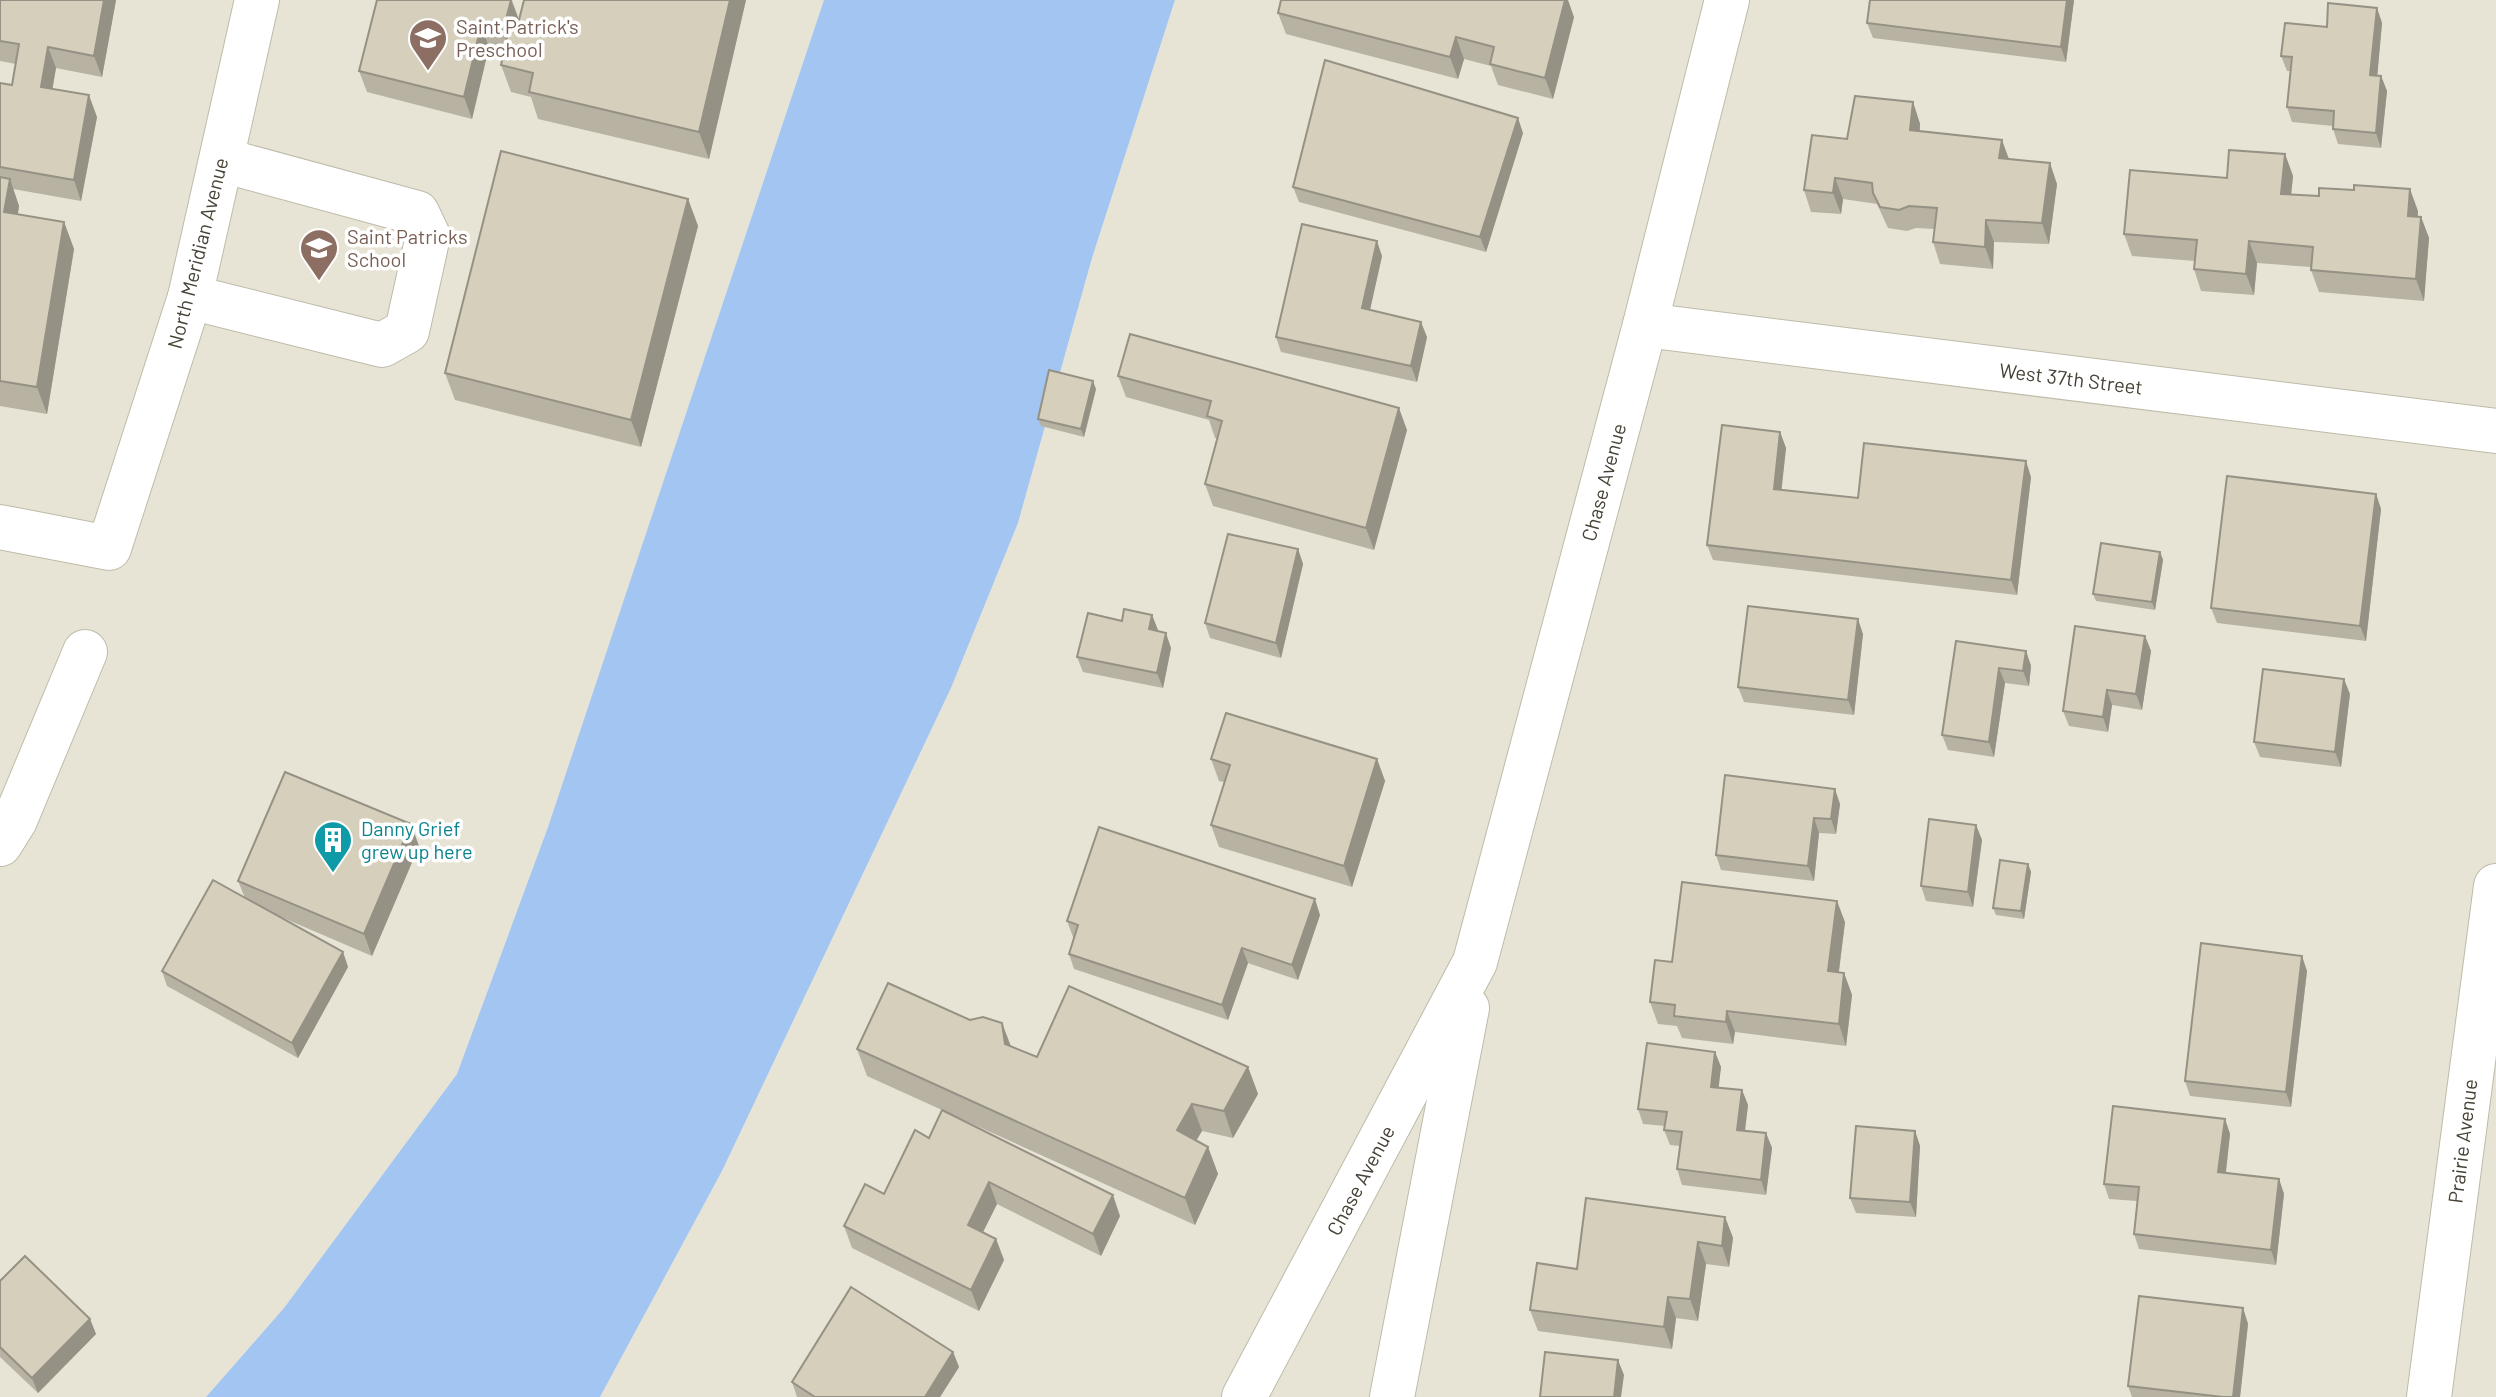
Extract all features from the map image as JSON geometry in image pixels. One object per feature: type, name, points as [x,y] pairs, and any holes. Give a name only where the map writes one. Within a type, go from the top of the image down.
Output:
[{"type":"street","name":"North Meridian Avenue","points":[[0,527],[109,548],[190,297],[257,0]]},
{"type":"street","name":"Chase Avenue","points":[[1392,1397],[1475,962],[1645,325],[1727,0]]},
{"type":"street","points":[[190,297],[382,345],[407,331],[428,236],[417,213],[222,160]]},
{"type":"street","name":"West 37th Street","points":[[1645,325],[2496,431]]},
{"type":"street","points":[[0,844],[15,820],[85,652]]},
{"type":"street","name":"Prairie Avenue","points":[[2429,1397],[2496,886]]},
{"type":"street","name":"Chase Avenue","points":[[1244,1397],[1475,962]]},
{"type":"shaded area","points":[[0,0],[824,0],[548,827],[457,1074],[284,1308],[206,1397],[0,1397]]},
{"type":"shaded area","points":[[1175,0],[2496,0],[2496,1397],[600,1397],[722,1171],[951,688],[1018,523],[1092,258]]},
{"type":"water","points":[[824,0],[1175,0],[1092,258],[1018,523],[951,688],[722,1171],[600,1397],[206,1397],[284,1308],[457,1074],[548,827]]},
{"type":"building","points":[[0,0],[104,0],[94,56],[48,47],[41,87],[89,95],[74,180],[0,167],[0,83],[12,85],[19,44],[0,41]]},
{"type":"building","name":"Saint Patrick's Preschool","points":[[377,0],[511,0],[503,31],[481,26],[464,97],[359,71]]},
{"type":"building","points":[[524,0],[730,0],[699,132],[529,92],[533,73],[501,65],[511,19],[519,20]]},
{"type":"building","points":[[1281,0],[1565,0],[1545,78],[1490,64],[1494,47],[1456,37],[1450,57],[1278,13]]},
{"type":"building","points":[[1870,0],[2067,0],[2061,47],[1867,23]]},
{"type":"building","points":[[2328,3],[2377,8],[2370,75],[2381,76],[2376,133],[2333,129],[2334,111],[2287,107],[2292,57],[2281,56],[2285,23],[2327,27]]},
{"type":"building","points":[[1325,60],[1518,118],[1480,237],[1293,187]]},
{"type":"building","points":[[1855,96],[1913,102],[1910,130],[2002,140],[1999,158],[2050,163],[2042,223],[1986,220],[1985,247],[1933,242],[1937,208],[1909,206],[1899,210],[1880,207],[1872,183],[1835,178],[1833,193],[1804,190],[1812,135],[1847,139]]},
{"type":"building","points":[[2229,150],[2285,154],[2281,194],[2319,196],[2319,188],[2354,190],[2354,185],[2410,189],[2408,216],[2421,217],[2416,279],[2311,270],[2313,247],[2249,241],[2246,274],[2194,269],[2197,240],[2124,234],[2130,170],[2227,178]]},
{"type":"building","points":[[501,151],[688,199],[631,420],[445,373]]},
{"type":"building","points":[[0,177],[10,179],[4,212],[64,222],[37,387],[0,381]]},
{"type":"building","points":[[1302,224],[1377,241],[1362,308],[1421,322],[1411,366],[1276,337]]},
{"type":"building","points":[[1130,334],[1399,408],[1366,528],[1205,484],[1222,421],[1207,416],[1211,401],[1118,376]]},
{"type":"building","points":[[1049,370],[1093,381],[1081,429],[1038,419]]},
{"type":"building","points":[[1722,425],[1780,432],[1774,489],[1858,498],[1864,443],[2026,461],[2011,580],[1707,545]]},
{"type":"building","points":[[2227,476],[2376,494],[2360,626],[2211,608]]},
{"type":"building","points":[[1228,534],[1298,549],[1276,643],[1205,623]]},
{"type":"building","points":[[2101,543],[2160,552],[2152,602],[2093,594]]},
{"type":"building","points":[[1748,606],[1858,619],[1848,700],[1738,687]]},
{"type":"building","points":[[1124,609],[1152,615],[1149,629],[1166,633],[1157,673],[1077,657],[1088,613],[1122,621]]},
{"type":"building","points":[[2075,626],[2145,636],[2136,694],[2107,690],[2103,717],[2063,711]]},
{"type":"building","points":[[1956,641],[2026,651],[2023,671],[1999,668],[1989,742],[1942,735]]},
{"type":"building","points":[[2263,669],[2344,679],[2335,752],[2254,742]]},
{"type":"building","points":[[1226,713],[1377,759],[1344,866],[1211,825],[1230,765],[1211,759]]},
{"type":"building","name":"Danny Grief grew up here","points":[[285,772],[411,824],[364,934],[238,881]]},
{"type":"building","points":[[1725,775],[1835,789],[1831,819],[1814,818],[1808,866],[1716,855]]},
{"type":"building","points":[[1929,819],[1976,825],[1968,892],[1921,886]]},
{"type":"building","points":[[1099,827],[1315,899],[1292,965],[1242,948],[1222,1005],[1069,954],[1078,925],[1067,921]]},
{"type":"building","points":[[2000,860],[2028,864],[2021,911],[1993,908]]},
{"type":"building","points":[[213,880],[343,952],[292,1043],[162,971]]},
{"type":"building","points":[[1682,882],[1837,901],[1828,971],[1844,973],[1839,1024],[1727,1011],[1726,1022],[1674,1016],[1675,1005],[1650,1002],[1655,960],[1672,962]]},
{"type":"building","points":[[2201,943],[2302,956],[2286,1092],[2185,1081]]},
{"type":"building","points":[[888,983],[970,1020],[983,1017],[1002,1023],[1005,1044],[1037,1057],[1069,986],[1248,1067],[1224,1111],[1192,1104],[1177,1130],[1208,1147],[1185,1198],[857,1049]]},
{"type":"building","points":[[1647,1043],[1715,1052],[1711,1087],[1742,1090],[1737,1130],[1766,1133],[1761,1180],[1677,1169],[1682,1132],[1664,1130],[1667,1112],[1638,1109]]},
{"type":"building","points":[[2113,1106],[2225,1119],[2218,1172],[2279,1179],[2271,1250],[2134,1234],[2139,1187],[2104,1184]]},
{"type":"building","points":[[942,1110],[1113,1195],[1093,1234],[989,1182],[968,1225],[996,1239],[971,1290],[844,1226],[865,1184],[884,1194],[915,1130],[929,1138]]},
{"type":"building","points":[[1856,1126],[1915,1131],[1910,1202],[1850,1198]]},
{"type":"building","points":[[1586,1198],[1725,1217],[1722,1246],[1698,1242],[1690,1299],[1668,1297],[1664,1327],[1530,1310],[1537,1263],[1577,1269]]},
{"type":"building","points":[[25,1256],[90,1319],[32,1378],[0,1347],[0,1281]]},
{"type":"building","points":[[851,1287],[953,1352],[925,1397],[815,1397],[792,1382]]},
{"type":"building","points":[[2139,1296],[2243,1308],[2233,1397],[2128,1386]]},
{"type":"building","points":[[1545,1352],[1618,1360],[1614,1397],[1540,1397]]},
{"type":"place","name":"Saint Patrick's Preschool","points":[[428,72]]},
{"type":"place","name":"Saint Patricks School","points":[[319,282]]},
{"type":"place","name":"Danny Grief grew up here","points":[[333,874]]}]
